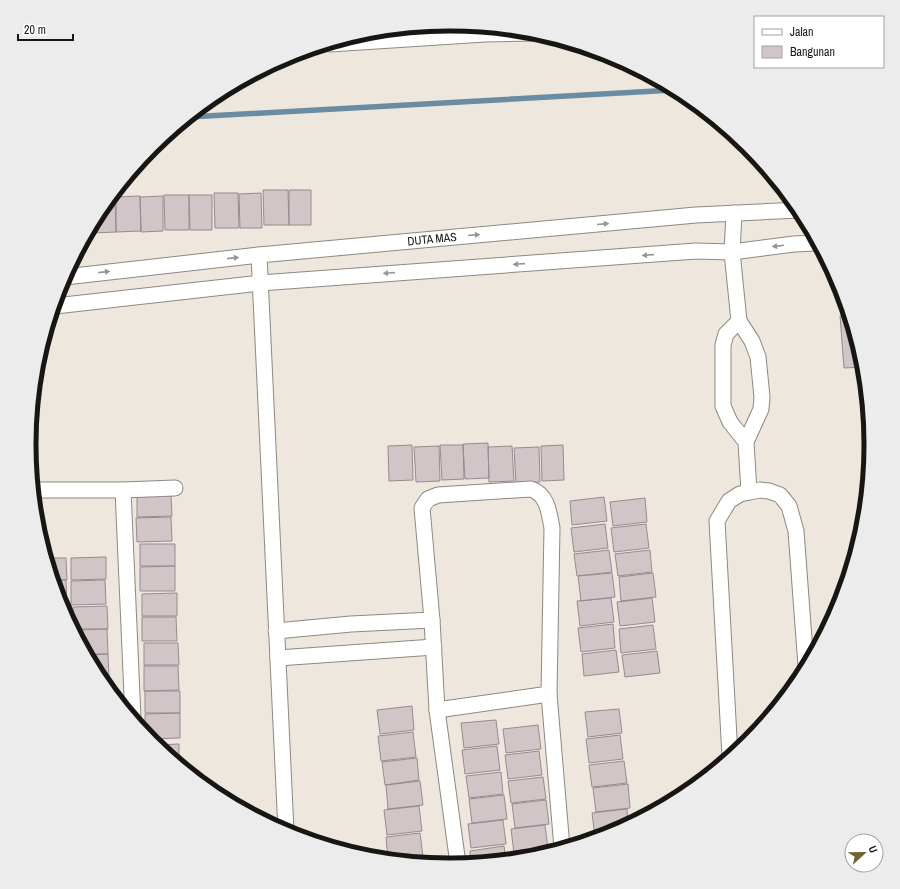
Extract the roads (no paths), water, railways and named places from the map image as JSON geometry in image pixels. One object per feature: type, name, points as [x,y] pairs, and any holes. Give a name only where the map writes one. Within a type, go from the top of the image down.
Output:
[{"type":"street","points":[[357,42],[474,32]]},
{"type":"street","name":"DUTA MAS","points":[[73,276],[259,255],[734,213],[791,210]]},
{"type":"street","points":[[734,213],[732,252],[739,321],[752,341],[758,357],[762,397],[761,409],[746,442],[749,492]]},
{"type":"street","points":[[61,305],[260,283],[696,251],[732,252],[811,243]]},
{"type":"street","points":[[259,255],[286,824]]},
{"type":"street","points":[[739,321],[726,334],[723,345],[723,406],[730,422],[746,442]]},
{"type":"street","points":[[39,490],[123,490],[175,488]]},
{"type":"street","points":[[457,858],[438,710],[422,508],[428,499],[438,495],[531,489],[543,496],[548,507],[552,528],[549,694],[562,843]]},
{"type":"street","points":[[123,490],[133,709]]},
{"type":"street","points":[[730,749],[717,521],[729,501],[740,494],[760,490],[769,491],[780,495],[789,506],[796,530],[805,656]]},
{"type":"street","points":[[276,630],[432,620]]},
{"type":"street","points":[[278,658],[434,647]]},
{"type":"street","points":[[438,710],[549,694]]},
{"type":"waterway","points":[[197,117],[664,91]]}]
